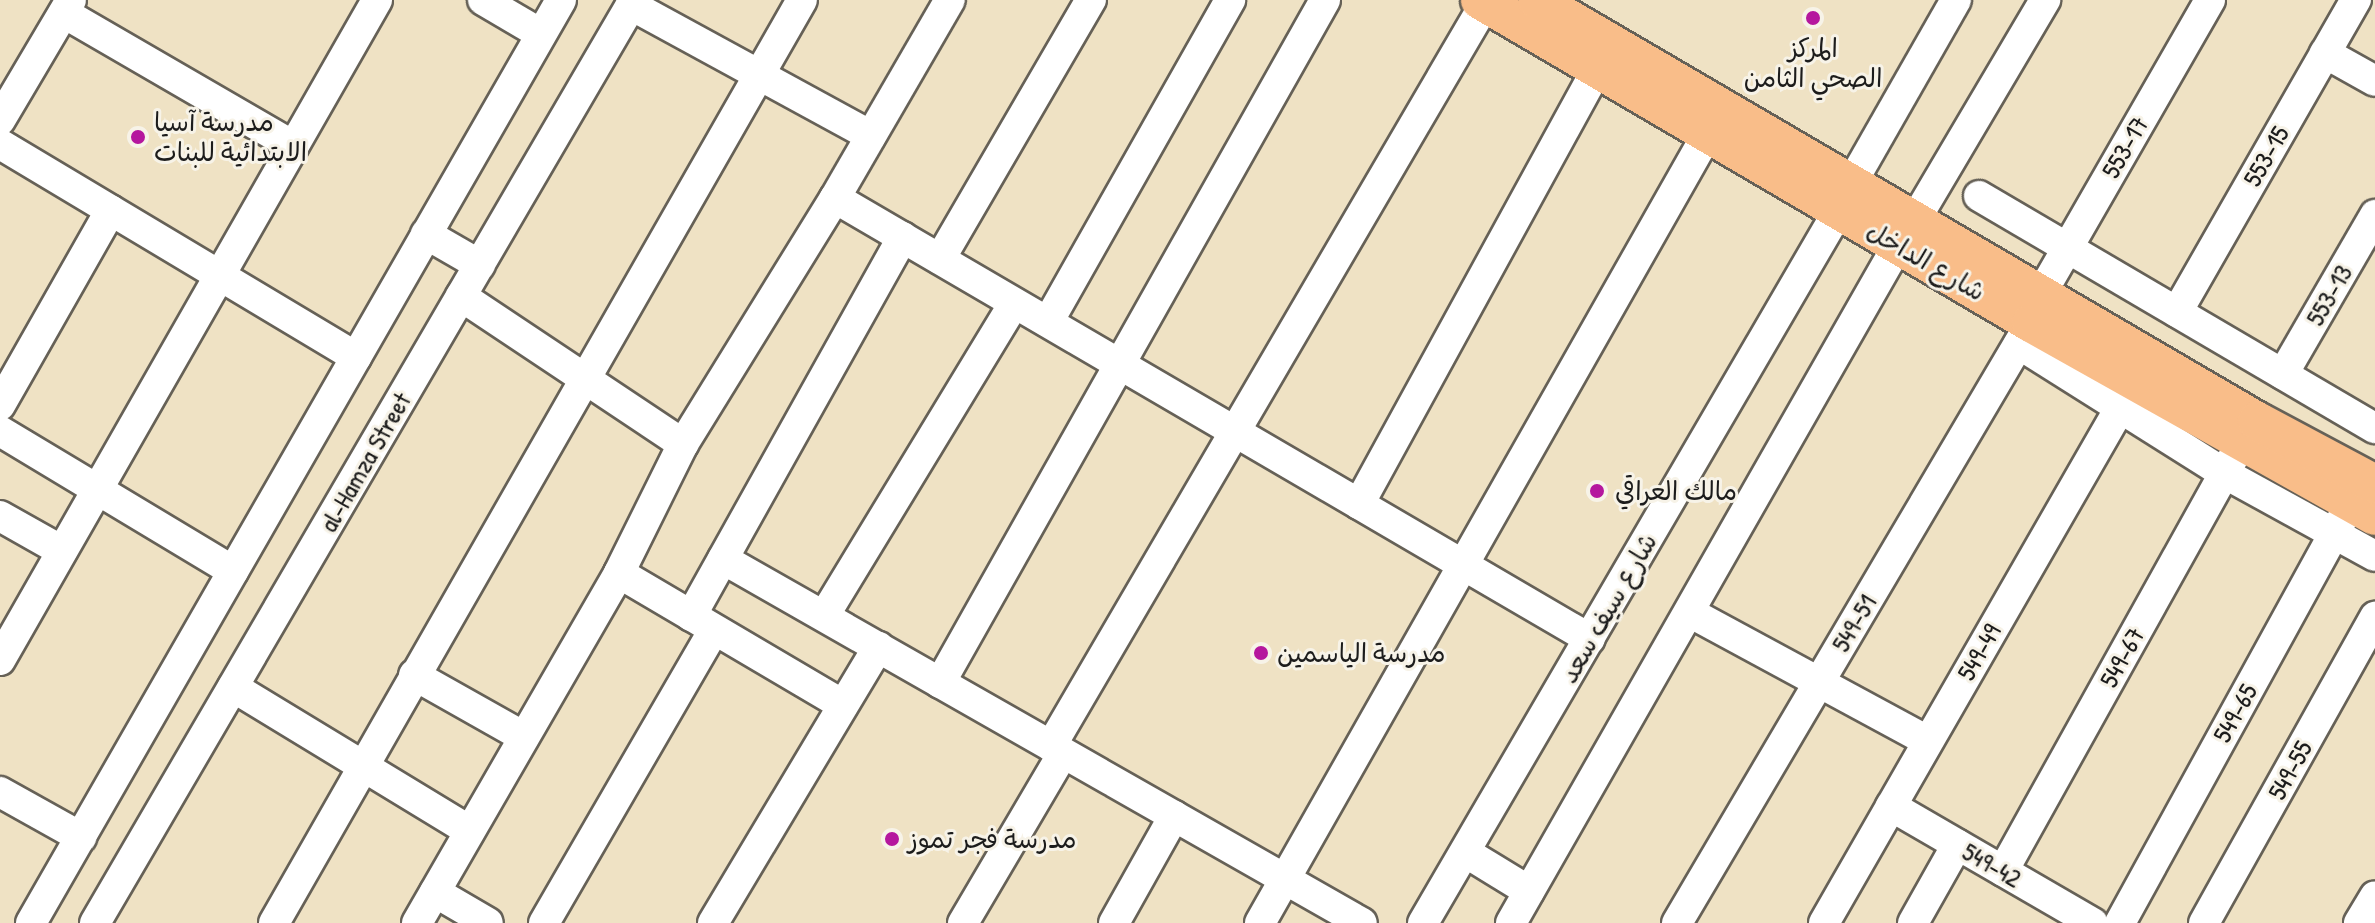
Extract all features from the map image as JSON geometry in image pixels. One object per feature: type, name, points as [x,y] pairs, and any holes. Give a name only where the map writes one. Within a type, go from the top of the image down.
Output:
[{"type":"main road","name":"شارع الداخل","points":[[1537,0],[1845,197],[1907,232],[2128,393],[2233,458],[2359,509]]},
{"type":"main road","name":"شارع الداخل","points":[[1482,2],[1708,133],[1845,197]]},
{"type":"main road","name":"شارع الداخل","points":[[2030,320],[2257,421],[2359,509]]},
{"type":"street","points":[[0,660],[377,0]]},
{"type":"street","points":[[483,0],[541,34]]},
{"type":"street","points":[[31,923],[561,0]]},
{"type":"street","points":[[274,923],[802,0]]},
{"type":"street","points":[[417,923],[619,573],[683,444],[835,198],[950,0]]},
{"type":"street","points":[[940,259],[1091,0]]},
{"type":"street","points":[[1048,322],[1230,0]]},
{"type":"street","points":[[940,683],[1325,0]]},
{"type":"street","name":"شارع سيف سعد","points":[[1423,923],[1590,639],[1956,0]]},
{"type":"street","points":[[1465,852],[1521,913],[1907,232],[2045,0]]},
{"type":"street","name":"553-17","points":[[2030,320],[2067,248],[2210,0]]},
{"type":"street","name":"553-15","points":[[2177,312],[2356,0]]},
{"type":"street","points":[[633,2],[871,136]]},
{"type":"street","name":"al-Hamza Street","points":[[95,923],[633,2]]},
{"type":"street","points":[[963,923],[1234,431],[1482,2]]},
{"type":"street","points":[[0,120],[67,6],[293,146]]},
{"type":"street","points":[[2325,53],[2375,81]]},
{"type":"street","points":[[1359,504],[1597,69]]},
{"type":"street","points":[[1260,923],[1708,133]]},
{"type":"street","points":[[3,152],[111,210],[356,357]]},
{"type":"street","points":[[1979,196],[2375,428]]},
{"type":"street","points":[[835,198],[1590,639]]},
{"type":"street","points":[[0,405],[111,210]]},
{"type":"street","name":"553-13","points":[[2283,374],[2375,215]]},
{"type":"street","points":[[426,234],[480,265]]},
{"type":"street","points":[[544,923],[702,623],[723,559],[903,237]]},
{"type":"street","points":[[461,296],[683,444]]},
{"type":"street","points":[[824,616],[1014,303]]},
{"type":"street","name":"549-51","points":[[1677,923],[2030,320]]},
{"type":"street","name":"549-49","points":[[1824,923],[2128,393]]},
{"type":"street","points":[[0,431],[233,571]]},
{"type":"street","name":"549-67","points":[[2003,871],[2233,458]]},
{"type":"street","points":[[2359,509],[2375,556]]},
{"type":"street","name":"549-65","points":[[2120,923],[2359,509]]},
{"type":"street","points":[[0,516],[62,551]]},
{"type":"street","points":[[723,559],[1362,923]]},
{"type":"street","points":[[619,573],[843,705]]},
{"type":"street","points":[[1691,613],[1928,741]]},
{"type":"street","name":"549-55","points":[[2204,923],[2375,617]]},
{"type":"street","points":[[717,922],[878,647]]},
{"type":"street","points":[[414,675],[524,737]]},
{"type":"street","points":[[233,687],[470,831]]},
{"type":"street","points":[[0,792],[81,837]]},
{"type":"street","name":"549-42","points":[[1891,806],[2003,871],[2060,915],[2093,923]]},
{"type":"street","points":[[1114,923],[1174,816]]},
{"type":"street","points":[[1913,923],[1957,845]]},
{"type":"street","points":[[435,892],[488,923]]},
{"type":"street","points":[[2359,923],[2375,896]]},
{"type":"place","name":"المركز الصحي الثامن","points":[[1813,18]]},
{"type":"place","name":"مدرسة آسيا الابتدائية للبنات","points":[[138,137]]},
{"type":"place","name":"مالك العراقي","points":[[1597,491]]},
{"type":"place","name":"مدرسة الياسمين","points":[[1261,653]]},
{"type":"place","name":"مدرسة فجر تموز","points":[[892,839]]}]
